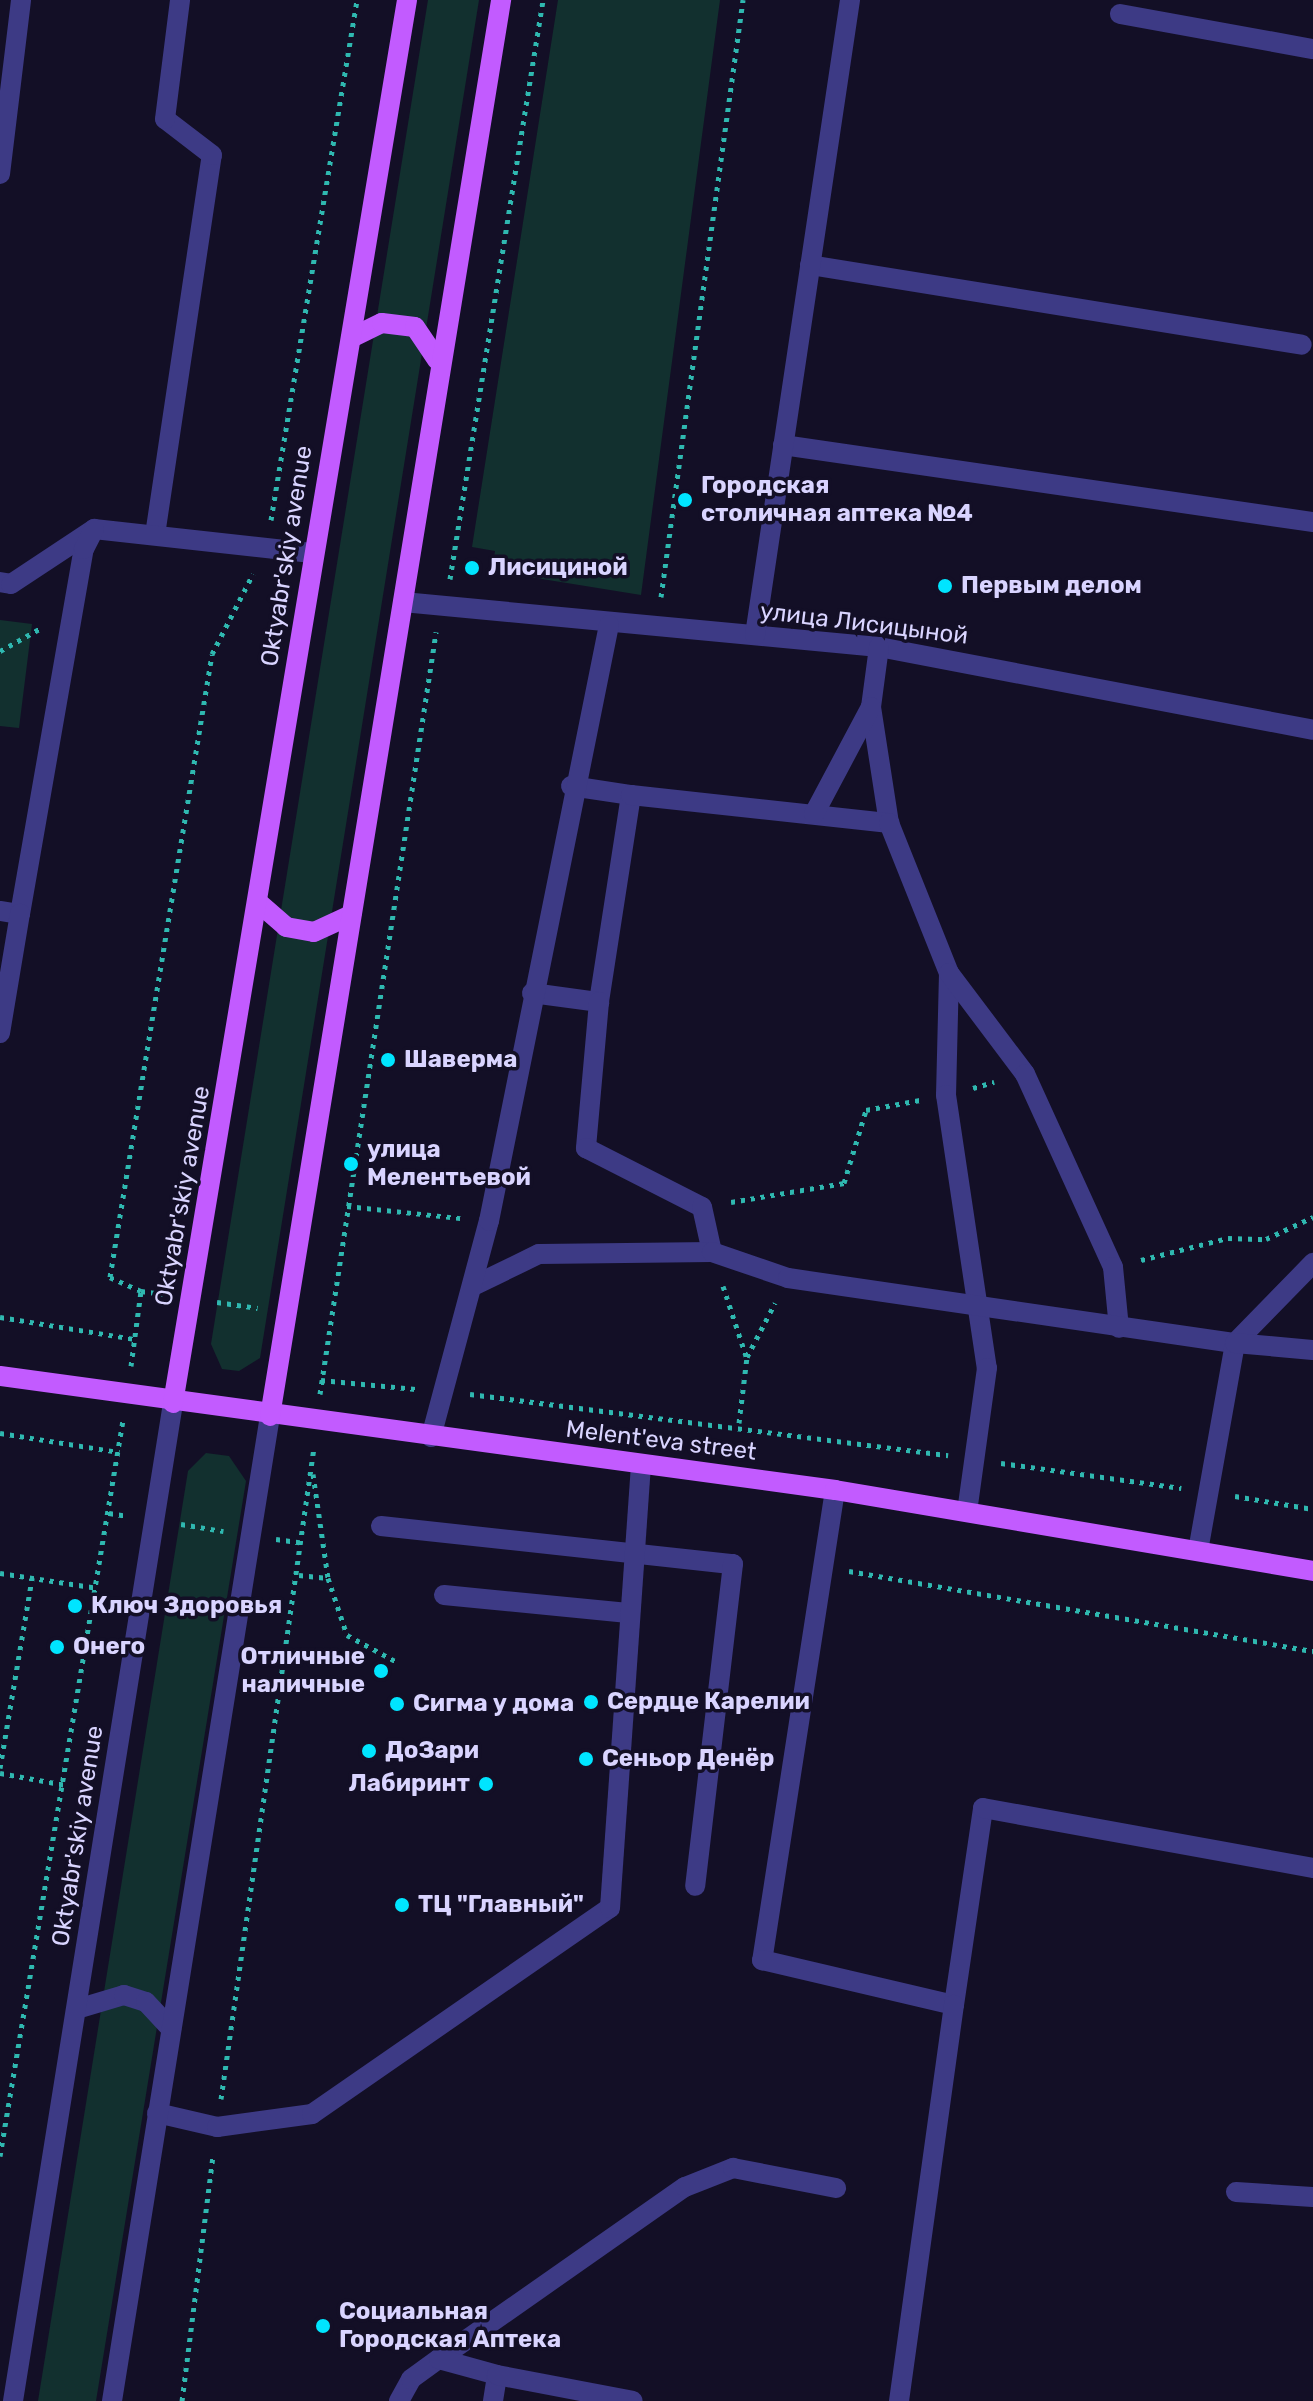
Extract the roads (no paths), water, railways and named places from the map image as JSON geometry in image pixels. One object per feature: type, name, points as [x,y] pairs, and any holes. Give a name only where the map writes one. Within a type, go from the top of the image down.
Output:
[{"type":"main road","name":"Oktyabr'skiy avenue","points":[[173,1403],[260,904],[312,553],[407,0]]},
{"type":"main road","points":[[270,1416],[403,602],[437,360],[501,0]]},
{"type":"main road","points":[[351,338],[382,323],[415,327],[437,360]]},
{"type":"main road","points":[[260,904],[286,927],[314,932],[351,915]]},
{"type":"main road","name":"Melent'eva street","points":[[0,1376],[173,1403],[835,1490],[1313,1571]]},
{"type":"street","points":[[0,174],[21,0]]},
{"type":"street","points":[[155,535],[212,155],[165,119],[180,0]]},
{"type":"street","points":[[755,635],[850,0]]},
{"type":"street","points":[[1120,14],[1313,49]]},
{"type":"street","points":[[810,265],[1302,345]]},
{"type":"street","points":[[783,445],[1313,522]]},
{"type":"street","points":[[0,1033],[10,913],[73,610],[94,529]]},
{"type":"street","points":[[0,582],[11,584],[94,529],[312,553]]},
{"type":"street","name":"улица Лисицыной","points":[[403,602],[609,625],[879,647],[1313,730]]},
{"type":"street","points":[[431,1437],[440,1391],[473,1286],[489,1221],[571,786],[609,625]]},
{"type":"street","points":[[879,647],[871,707],[889,823],[949,973],[1025,1074],[1113,1267],[1119,1328]]},
{"type":"street","points":[[814,814],[871,707]]},
{"type":"street","points":[[571,786],[889,823]]},
{"type":"street","points":[[631,795],[599,1002],[586,1148],[702,1207],[712,1252]]},
{"type":"street","points":[[949,973],[946,1095],[987,1368],[967,1512]]},
{"type":"street","points":[[532,993],[599,1002]]},
{"type":"street","points":[[473,1286],[539,1254],[712,1252],[788,1278],[979,1309],[1235,1343],[1313,1350]]},
{"type":"street","points":[[1198,1551],[1235,1343],[1313,1263]]},
{"type":"street","name":"Oktyabr'skiy avenue","points":[[13,2401],[173,1403]]},
{"type":"street","points":[[112,2401],[270,1416]]},
{"type":"street","points":[[157,2113],[217,2127],[312,2114],[610,1908],[628,1613],[641,1465]]},
{"type":"street","points":[[835,1490],[762,1960],[954,2005]]},
{"type":"street","points":[[381,1526],[733,1564],[695,1886]]},
{"type":"street","points":[[444,1595],[628,1613]]},
{"type":"street","points":[[899,2401],[983,1808],[1313,1868]]},
{"type":"street","points":[[77,2009],[124,1995],[146,2002],[171,2029]]},
{"type":"street","points":[[399,2401],[411,2379],[685,2187],[733,2168],[836,2188]]},
{"type":"street","points":[[1236,2192],[1313,2197]]},
{"type":"street","points":[[439,2359],[497,2375],[633,2401]]},
{"type":"street","points":[[493,2401],[497,2375]]},
{"type":"place","name":"Городская столичная аптека №4","points":[[685,500]]},
{"type":"place","name":"Лисициной","points":[[472,568]]},
{"type":"place","name":"Первым делом","points":[[945,586]]},
{"type":"place","name":"Шаверма","points":[[388,1060]]},
{"type":"place","name":"улица Мелентьевой","points":[[351,1164]]},
{"type":"place","name":"Ключ Здоровья","points":[[75,1606]]},
{"type":"place","name":"Онего","points":[[57,1647]]},
{"type":"place","name":"Отличные наличные","points":[[381,1671]]},
{"type":"place","name":"Сердце Карелии","points":[[591,1702]]},
{"type":"place","name":"Сигма у дома","points":[[397,1704]]},
{"type":"place","name":"ДоЗари","points":[[369,1751]]},
{"type":"place","name":"Сеньор Денёр","points":[[586,1759]]},
{"type":"place","name":"Лабиринт","points":[[486,1784]]},
{"type":"place","name":"ТЦ \"Главный\"","points":[[402,1905]]},
{"type":"place","name":"Социальная Городская Аптека","points":[[323,2326]]}]
